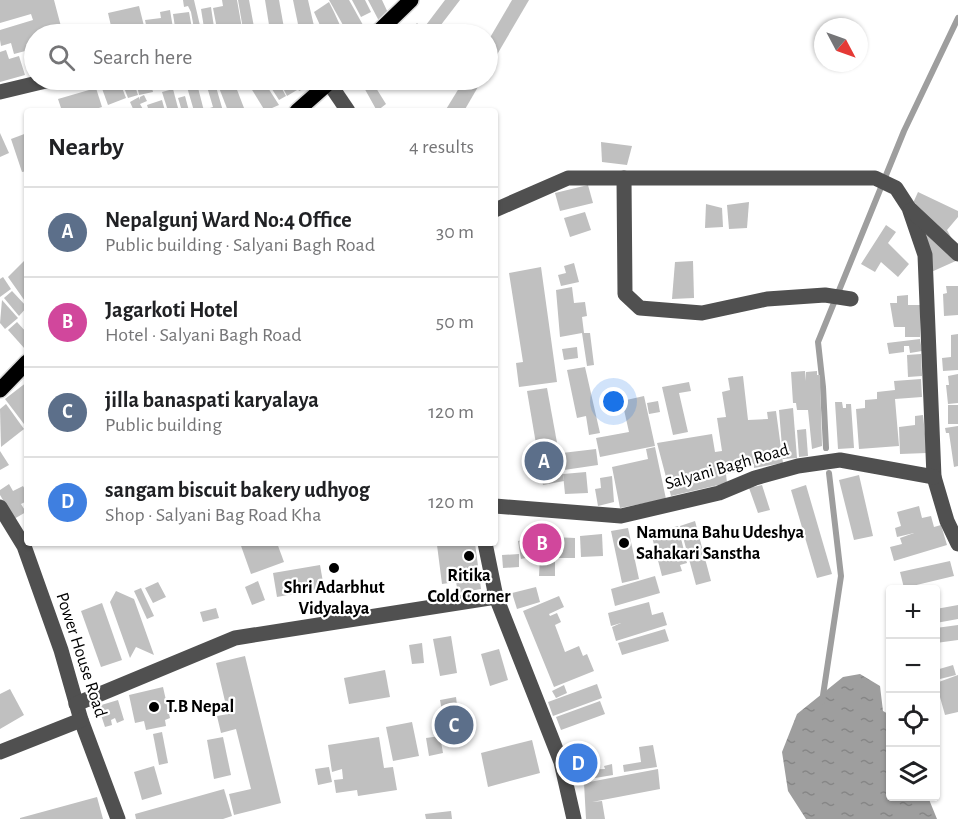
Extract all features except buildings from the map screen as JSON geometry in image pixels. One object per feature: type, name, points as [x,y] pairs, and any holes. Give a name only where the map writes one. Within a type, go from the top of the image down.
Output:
[{"type":"main road","points":[[386,24],[411,0]]},
{"type":"main road","points":[[300,108],[319,90]]},
{"type":"main road","points":[[0,390],[24,365]]},
{"type":"street","points":[[0,92],[24,86]]},
{"type":"street","points":[[335,90],[346,108]]},
{"type":"street","points":[[498,209],[568,178],[875,178],[896,188],[909,208],[958,254]]},
{"type":"street","points":[[624,178],[626,294],[640,308],[702,313],[767,299],[825,295],[851,299]]},
{"type":"street","points":[[909,208],[925,255],[934,477],[947,521],[958,544]]},
{"type":"street","name":"Salyani Bagh Road","points":[[498,506],[621,516],[719,493],[755,478],[798,466],[840,460],[934,477]]},
{"type":"street","name":"Power House Road","points":[[0,507],[24,546],[61,650],[81,720],[118,819]]},
{"type":"street","points":[[486,546],[496,597],[561,762],[574,819]]},
{"type":"street","points":[[76,704],[235,638],[496,597]]},
{"type":"street","points":[[0,752],[81,720]]},
{"type":"water","points":[[860,674],[880,686],[883,711],[886,713],[886,801],[930,801],[937,819],[806,819],[788,791],[782,752],[797,714],[843,677]]},
{"type":"waterway","points":[[826,448],[818,342],[904,131],[958,18]]},
{"type":"waterway","points":[[822,702],[841,576],[829,473]]},
{"type":"place","name":"Nepalgunj Ward No:4 Office","points":[[544,461]]},
{"type":"place","name":"Jagarkoti Hotel","points":[[542,543]]},
{"type":"place","name":"Namuna Bahu Udeshya Sahakari Sanstha","points":[[624,543]]},
{"type":"place","name":"Ritika Cold Corner","points":[[469,556]]},
{"type":"place","name":"Shri Adarbhut Vidyalaya","points":[[334,568]]},
{"type":"place","name":"T.B Nepal","points":[[154,707]]},
{"type":"place","name":"jilla banaspati karyalaya","points":[[454,725]]},
{"type":"place","name":"sangam biscuit bakery udhyog","points":[[578,763]]}]
